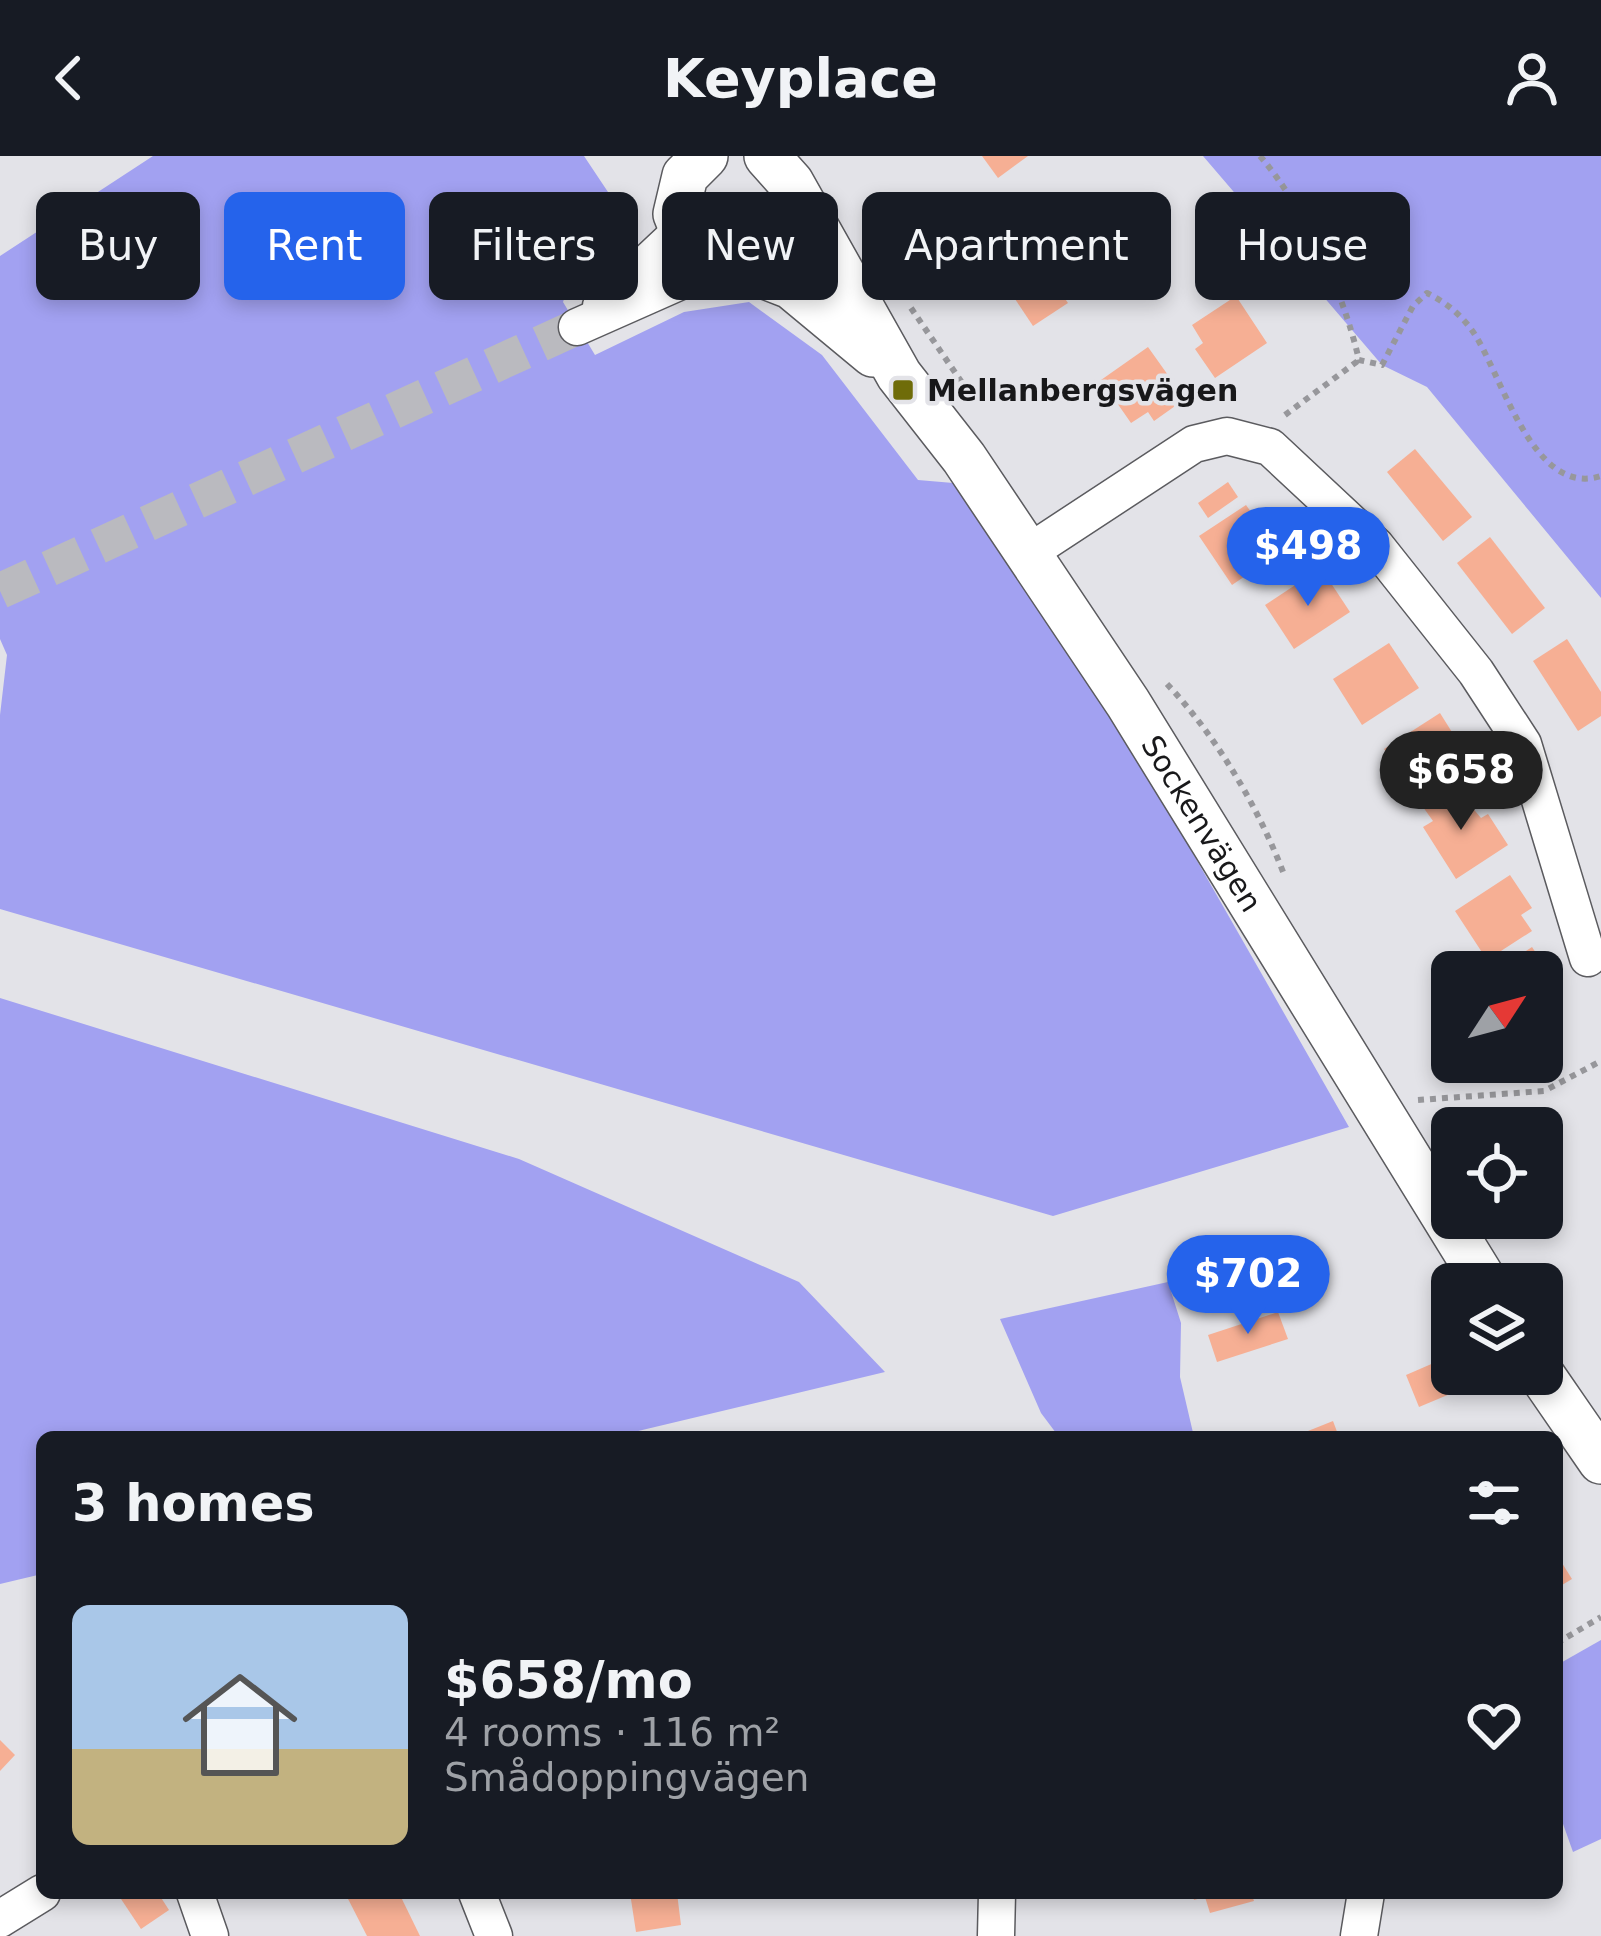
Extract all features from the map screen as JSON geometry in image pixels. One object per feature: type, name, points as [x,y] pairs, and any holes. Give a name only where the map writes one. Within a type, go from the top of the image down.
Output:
[{"type":"street","name":"Sockenvägen","points":[[766,156],[785,173],[795,192]]},
{"type":"street","points":[[662,249],[578,327],[662,290]]},
{"type":"street","name":"Sockenvägen","points":[[838,268],[899,375],[964,458],[1139,722],[1473,1263]]},
{"type":"street","name":"Sockenvägen","points":[[808,300],[899,375]]},
{"type":"street","points":[[1028,553],[1195,444],[1227,436],[1270,447],[1376,546],[1476,672],[1522,744],[1588,958]]},
{"type":"street","points":[[1555,1395],[1601,1461]]},
{"type":"street","points":[[0,1919],[36,1897]]},
{"type":"street","points":[[197,1899],[210,1936]]},
{"type":"street","points":[[479,1899],[494,1936]]},
{"type":"street","points":[[996,1936],[997,1899]]},
{"type":"street","points":[[1359,1936],[1365,1899]]},
{"type":"path","points":[[1260,156],[1291,197],[1352,328],[1359,360]]},
{"type":"path","points":[[1303,401],[1359,360],[1382,365],[1413,306],[1427,293],[1446,302],[1473,332],[1530,444],[1566,472],[1601,476]]},
{"type":"path","points":[[1403,1101],[1544,1091],[1601,1061]]},
{"type":"path","points":[[1563,1639],[1601,1616]]},
{"type":"shaded area","points":[[153,156],[584,156],[608,192],[429,192],[429,300],[564,300],[595,355],[684,312],[749,302],[822,355],[918,480],[965,484],[1050,603],[1349,1127],[1053,1216],[0,909],[0,715],[7,655],[0,639],[0,256],[36,232],[36,300],[200,300],[200,192],[98,192]]},
{"type":"shaded area","points":[[1203,156],[1601,156],[1601,598],[1427,387],[1382,365],[1326,300],[1410,300],[1410,192],[1234,192]]},
{"type":"shaded area","points":[[0,998],[519,1159],[799,1282],[885,1372],[638,1431],[36,1431],[36,1575],[0,1584]]},
{"type":"shaded area","points":[[1168,1282],[1181,1323],[1180,1377],[1193,1431],[1054,1431],[1041,1413],[1000,1319]]},
{"type":"shaded area","points":[[1601,1640],[1601,1839],[1573,1852],[1563,1824],[1563,1662]]},
{"type":"building","points":[[982,156],[1028,156],[998,178]]},
{"type":"building","points":[[1016,300],[1066,300],[1068,303],[1033,326]]},
{"type":"building","points":[[1230,300],[1239,300],[1267,343],[1215,378],[1195,349],[1203,343],[1192,325]]},
{"type":"building","points":[[1148,347],[1185,399],[1154,421],[1148,412],[1131,423],[1101,380]]},
{"type":"building","points":[[1415,449],[1472,517],[1443,541],[1387,472]]},
{"type":"building","points":[[1228,482],[1238,497],[1208,518],[1198,503]]},
{"type":"building","points":[[1246,505],[1256,519],[1262,515],[1285,549],[1232,585],[1199,536]]},
{"type":"building","points":[[1490,537],[1545,608],[1512,634],[1457,563]]},
{"type":"building","points":[[1321,568],[1350,612],[1294,649],[1265,605]]},
{"type":"building","points":[[1567,639],[1601,692],[1601,716],[1578,731],[1533,661]]},
{"type":"building","points":[[1389,643],[1419,688],[1362,725],[1333,679]]},
{"type":"building","points":[[1440,713],[1470,761],[1413,797],[1384,749]]},
{"type":"building","points":[[1454,786],[1481,818],[1488,814],[1508,845],[1456,879],[1423,827],[1433,821],[1423,807]]},
{"type":"building","points":[[1510,875],[1532,908],[1521,915],[1532,931],[1501,951],[1481,951],[1455,911]]},
{"type":"building","points":[[1278,1312],[1288,1339],[1217,1362],[1208,1335]]},
{"type":"building","points":[[1431,1364],[1431,1395],[1448,1395],[1419,1407],[1406,1375]]},
{"type":"building","points":[[1333,1421],[1337,1431],[1308,1431]]},
{"type":"building","points":[[0,1740],[15,1755],[0,1771]]},
{"type":"building","points":[[121,1899],[162,1899],[169,1910],[141,1929]]},
{"type":"building","points":[[348,1899],[402,1899],[420,1936],[367,1936]]},
{"type":"building","points":[[631,1899],[678,1899],[681,1925],[636,1932]]},
{"type":"building","points":[[1206,1899],[1254,1901],[1210,1913]]},
{"type":"tunnel","points":[[0,591],[577,327]]},
{"type":"place","name":"Mellanbergsvägen","points":[[903,390]]}]
